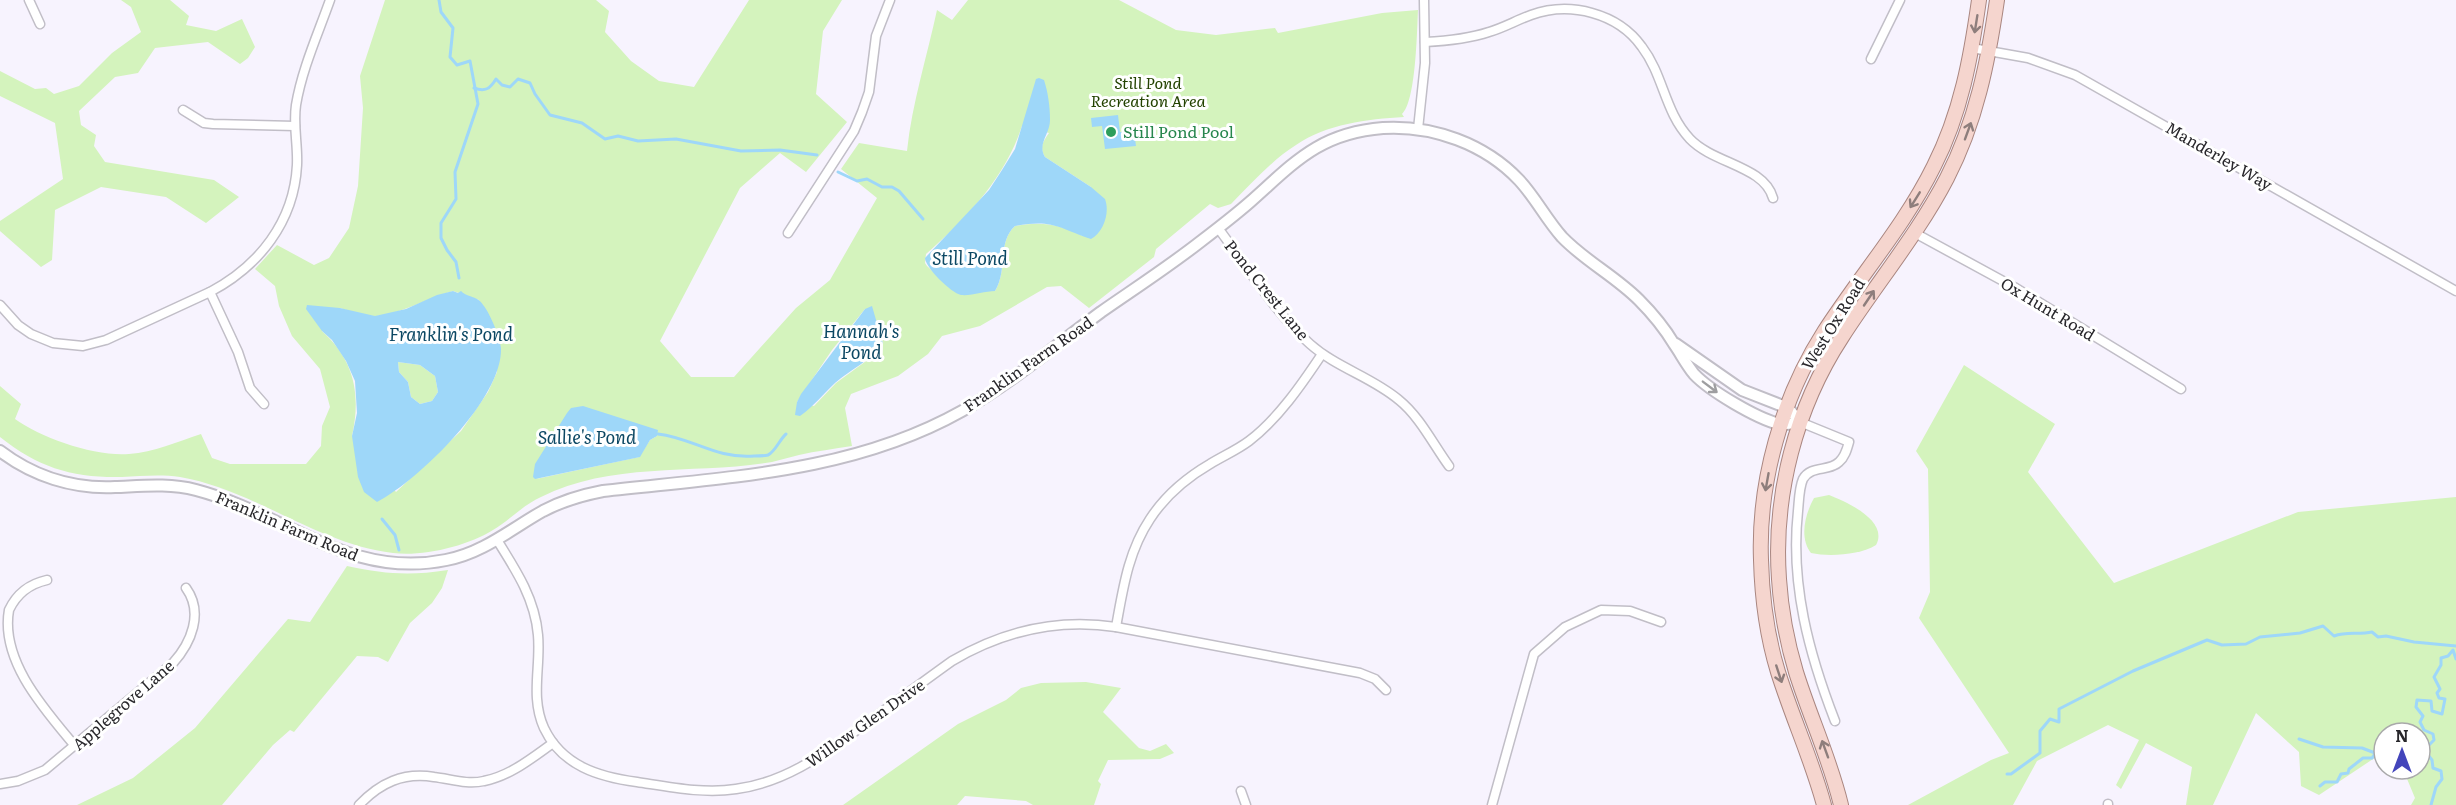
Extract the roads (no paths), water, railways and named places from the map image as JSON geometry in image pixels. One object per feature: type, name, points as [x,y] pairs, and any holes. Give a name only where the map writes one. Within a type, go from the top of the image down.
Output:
[{"type":"main road","name":"West Ox Road","points":[[1824,805],[1812,762],[1776,664],[1763,593],[1761,542],[1763,506],[1770,469],[1782,425],[1807,363],[1824,332],[1902,220],[1934,166],[1960,102],[1972,48],[1979,0]]},
{"type":"main road","name":"West Ox Road","points":[[1842,805],[1797,674],[1781,601],[1778,561],[1780,512],[1788,464],[1800,422],[1818,379],[1837,345],[1946,179],[1962,146],[1979,97],[1997,0]]},
{"type":"street","points":[[29,0],[40,24]]},
{"type":"street","points":[[0,305],[10,317],[31,334],[52,343],[83,346],[106,340],[210,292],[250,265],[276,233],[295,183],[297,165],[295,126],[300,89],[330,0]]},
{"type":"street","points":[[788,233],[854,131],[868,92],[876,36],[890,0]]},
{"type":"street","points":[[1418,129],[1425,42],[1424,0]]},
{"type":"street","points":[[1871,59],[1887,22],[1900,0]]},
{"type":"street","points":[[1425,42],[1487,33],[1545,11],[1577,10],[1605,18],[1629,33],[1649,56],[1672,116],[1692,141],[1716,158],[1759,176],[1771,189],[1773,198]]},
{"type":"street","name":"Manderley Way","points":[[1972,48],[2028,58],[2075,75],[2456,291]]},
{"type":"street","points":[[183,111],[193,118],[213,124],[295,126]]},
{"type":"street","name":"Franklin Farm Road","points":[[0,451],[33,471],[72,484],[95,488],[174,486],[212,495],[353,556],[412,564],[446,560],[497,540],[542,512],[583,495],[801,467],[873,450],[908,437],[951,417],[992,393],[1218,228],[1296,160],[1326,142],[1363,131],[1383,128],[1418,129],[1464,142],[1505,167],[1520,181],[1564,239],[1631,292],[1674,342],[1696,377],[1742,407],[1782,425]]},
{"type":"street","name":"Pond Crest Lane","points":[[1218,228],[1299,333],[1322,354],[1401,401],[1420,423],[1449,466]]},
{"type":"street","name":"Ox Hunt Road","points":[[1913,232],[2014,287],[2181,389]]},
{"type":"street","points":[[210,292],[238,352],[250,388],[264,404]]},
{"type":"street","name":"Franklin Farm Road","points":[[1674,342],[1742,390],[1788,408],[1800,422]]},
{"type":"street","points":[[1116,627],[1131,556],[1144,528],[1160,506],[1190,477],[1237,449],[1262,430],[1311,371],[1322,354]]},
{"type":"street","points":[[1782,425],[1800,422],[1849,441],[1845,454],[1837,464],[1814,470],[1805,476],[1801,487],[1797,522],[1796,562],[1807,634],[1812,658],[1835,721]]},
{"type":"street","name":"Willow Glen Drive","points":[[497,540],[526,588],[532,605],[538,636],[536,706],[539,717],[553,744],[574,763],[602,776],[697,790],[737,789],[778,779],[816,760],[952,661],[994,639],[1036,627],[1057,624],[1116,627],[1360,673],[1375,679],[1386,690]]},
{"type":"street","points":[[47,580],[29,586],[14,601],[4,624],[4,649],[15,673],[75,746]]},
{"type":"street","name":"Applegrove Lane","points":[[0,784],[18,782],[38,773],[75,746],[182,653],[192,633],[195,611],[194,602],[186,588]]},
{"type":"street","points":[[1492,805],[1534,654],[1565,627],[1601,610],[1630,612],[1661,622]]},
{"type":"street","points":[[359,805],[384,784],[407,777],[435,777],[469,783],[496,778],[509,773],[553,744]]},
{"type":"street","points":[[1241,791],[1246,805]]},
{"type":"water","name":"Still Pond","points":[[1036,79],[1044,80],[1050,110],[1049,125],[1042,148],[1045,157],[1091,187],[1105,199],[1107,210],[1105,221],[1096,236],[1091,239],[1047,224],[1015,226],[1006,240],[1001,274],[995,291],[961,295],[951,290],[939,279],[925,258],[989,190],[1002,170],[1015,149]]},
{"type":"water","name":"Still Pond Pool","points":[[1118,115],[1120,132],[1134,131],[1136,146],[1105,149],[1102,126],[1092,127],[1091,118]]},
{"type":"water","name":"Franklin's Pond","points":[[461,291],[481,302],[496,329],[500,343],[498,368],[474,413],[456,436],[414,476],[377,502],[364,492],[358,477],[352,436],[357,413],[355,381],[346,361],[306,309],[307,305],[340,308],[375,316],[406,309],[437,295]],"holes":[[[398,362],[420,365],[435,376],[438,392],[432,401],[420,404],[411,397],[408,382],[399,372]]]},
{"type":"water","name":"Hannah's Pond","points":[[872,306],[883,344],[835,383],[805,412],[800,416],[795,415],[801,394],[865,309]]},
{"type":"water","name":"Sallie's Pond","points":[[583,406],[658,430],[657,436],[650,440],[640,457],[535,479],[533,477],[535,464],[567,413],[571,408]]},
{"type":"waterway","points":[[439,0],[441,12],[453,28],[450,57],[457,65],[470,61],[478,104],[455,172],[456,199],[441,223],[441,238],[456,262],[459,278]]},
{"type":"waterway","points":[[474,88],[487,89],[496,79],[502,85],[510,87],[518,79],[530,83],[550,115],[582,123],[605,139],[618,136],[638,141],[676,139],[741,151],[780,150],[817,155]]},
{"type":"waterway","points":[[838,172],[857,181],[867,179],[882,187],[892,187],[899,191],[923,219]]},
{"type":"waterway","points":[[658,434],[740,456],[768,455],[786,434]]},
{"type":"waterway","points":[[382,519],[395,535],[399,550]]},
{"type":"waterway","points":[[2007,774],[2011,774],[2040,753],[2040,731],[2050,719],[2059,722],[2059,709],[2133,671],[2207,640],[2222,645],[2246,644],[2260,637],[2300,633],[2323,626],[2334,636],[2372,632],[2378,637],[2386,636],[2414,642],[2456,646]]},
{"type":"waterway","points":[[2431,805],[2436,787],[2442,779],[2441,771],[2433,768],[2432,760],[2424,750],[2434,740],[2433,734],[2424,730],[2420,722],[2423,716],[2416,707],[2417,700],[2431,701],[2432,711],[2442,714],[2445,699],[2439,698],[2437,693],[2440,689],[2434,677],[2441,665],[2441,658],[2448,656],[2453,650],[2456,659]]},
{"type":"waterway","points":[[2299,739],[2323,747],[2362,748],[2372,752]]},
{"type":"waterway","points":[[2320,786],[2325,782],[2337,782],[2341,774],[2348,773],[2349,769],[2363,758],[2372,758]]},
{"type":"place","name":"Still Pond Pool","points":[[1111,132]]},
{"type":"park label","name":"Still Pond Recreation Area","points":[[1148,92]]}]
